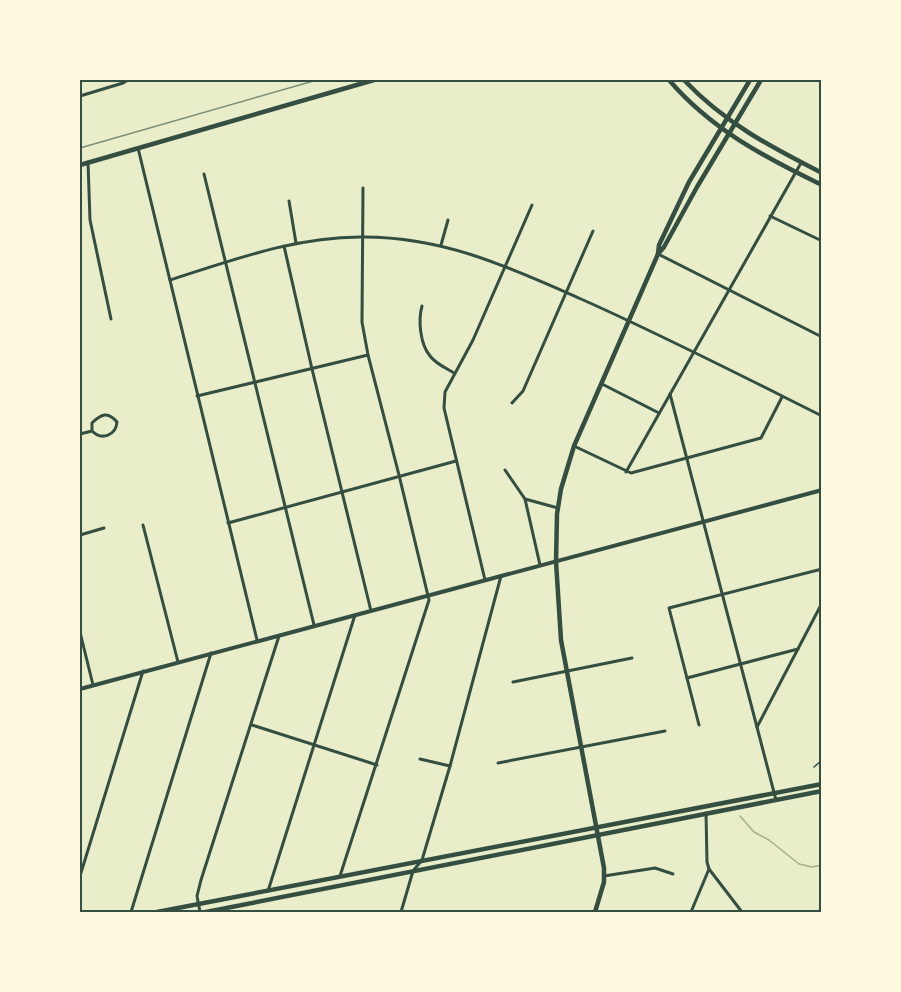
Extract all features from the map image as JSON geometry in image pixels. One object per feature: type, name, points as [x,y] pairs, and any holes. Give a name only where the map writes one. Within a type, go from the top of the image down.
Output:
[{"type":"main road","points":[[80,165],[375,80]]},
{"type":"main road","points":[[669,80],[692,104],[728,135],[753,151],[822,185]]},
{"type":"main road","points":[[684,80],[734,124],[768,146],[822,173]]},
{"type":"main road","points":[[658,254],[659,245],[679,201],[750,80]]},
{"type":"main road","points":[[595,912],[604,876],[559,620],[556,562],[558,508],[566,469],[574,446],[658,254],[761,80]]},
{"type":"main road","points":[[157,912],[822,784]]},
{"type":"main road","points":[[206,912],[822,791]]},
{"type":"street","points":[[80,96],[128,80]]},
{"type":"street","points":[[138,148],[257,640]]},
{"type":"street","points":[[88,162],[90,220],[111,319]]},
{"type":"street","points":[[626,472],[801,162]]},
{"type":"street","points":[[204,174],[314,625]]},
{"type":"street","points":[[340,876],[428,606],[428,595],[368,356],[362,322],[363,188]]},
{"type":"street","points":[[290,201],[296,243]]},
{"type":"street","points":[[485,580],[444,408],[445,392],[473,340],[532,205]]},
{"type":"street","points":[[770,216],[822,241]]},
{"type":"street","points":[[441,245],[447,220]]},
{"type":"street","points":[[512,403],[523,391],[593,231]]},
{"type":"street","points":[[170,280],[296,243],[362,237],[397,238],[441,245],[505,267],[628,320],[822,416]]},
{"type":"street","points":[[284,246],[371,610]]},
{"type":"street","points":[[658,254],[822,337]]},
{"type":"street","points":[[422,306],[419,321],[426,350],[435,361],[454,373]]},
{"type":"street","points":[[197,396],[368,356]]},
{"type":"street","points":[[601,384],[659,413]]},
{"type":"street","points":[[670,394],[776,800]]},
{"type":"street","points":[[574,446],[626,472],[631,472],[761,438],[783,397]]},
{"type":"street","points":[[110,415],[117,422],[117,429],[112,434],[103,437],[92,431],[92,423],[99,416],[110,415]]},
{"type":"street","points":[[80,434],[92,431]]},
{"type":"street","points":[[228,523],[456,461]]},
{"type":"street","points":[[505,470],[525,499],[540,566]]},
{"type":"street","points":[[80,688],[822,490]]},
{"type":"street","points":[[525,499],[558,508]]},
{"type":"street","points":[[143,525],[178,662]]},
{"type":"street","points":[[80,535],[104,528]]},
{"type":"street","points":[[699,725],[669,608],[822,569]]},
{"type":"street","points":[[401,912],[414,871],[422,860],[450,766],[501,576]]},
{"type":"street","points":[[757,728],[822,603]]},
{"type":"street","points":[[268,891],[355,614]]},
{"type":"street","points":[[80,632],[93,685]]},
{"type":"street","points":[[200,912],[197,896],[201,880],[280,634]]},
{"type":"street","points":[[687,678],[798,649]]},
{"type":"street","points":[[131,912],[211,653]]},
{"type":"street","points":[[513,682],[632,658]]},
{"type":"street","points":[[80,876],[143,671]]},
{"type":"street","points":[[252,725],[377,765]]},
{"type":"street","points":[[498,763],[665,730]]},
{"type":"street","points":[[420,759],[450,766]]},
{"type":"street","points":[[706,805],[709,869],[742,912]]},
{"type":"street","points":[[604,876],[655,868],[673,874]]},
{"type":"street","points":[[692,912],[709,869]]},
{"type":"street","points":[[812,912],[822,911]]},
{"type":"lane","points":[[814,767],[822,760]]},
{"type":"waterway","points":[[740,816],[754,832],[769,840],[799,864],[812,867],[822,865]]},
{"type":"railway","points":[[80,148],[317,80]]}]
